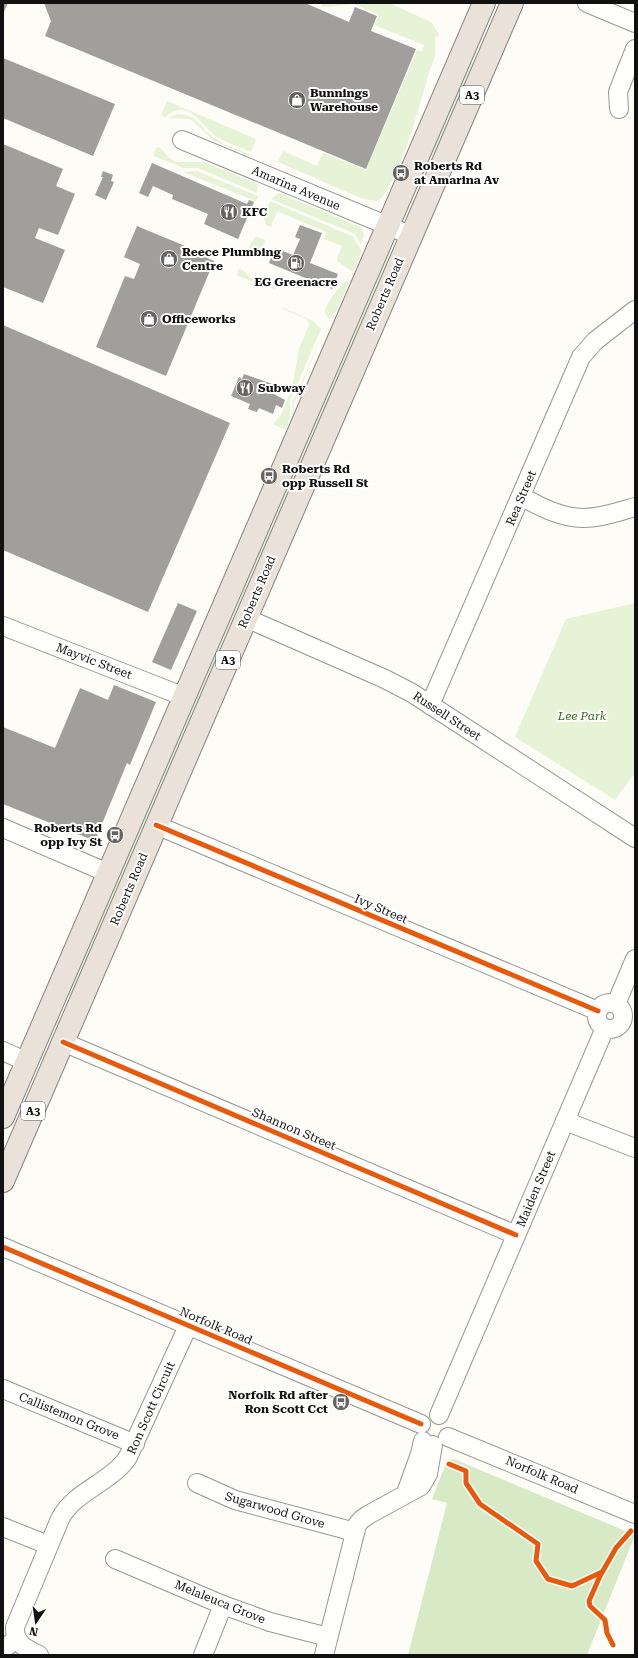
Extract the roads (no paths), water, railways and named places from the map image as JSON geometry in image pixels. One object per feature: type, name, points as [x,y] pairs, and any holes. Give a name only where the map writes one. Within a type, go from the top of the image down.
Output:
[{"type":"highway","name":"Roberts Road","points":[[3,1117],[484,3]]},
{"type":"highway","name":"Roberts Road","points":[[3,1181],[410,236],[512,3]]},
{"type":"street","points":[[587,3],[635,24]]},
{"type":"street","points":[[619,109],[618,92],[635,49]]},
{"type":"street","name":"Amarina Avenue","points":[[182,140],[410,236]]},
{"type":"street","name":"Rea Street","points":[[430,705],[522,497],[581,357],[595,341],[635,310]]},
{"type":"street","points":[[522,497],[562,516],[574,518],[597,517],[635,508]]},
{"type":"street","name":"Russell Street","points":[[246,618],[412,692],[635,838]]},
{"type":"street","name":"Mayvic Street","points":[[3,626],[184,697]]},
{"type":"street","name":"Ivy Street","points":[[156,825],[598,1011]]},
{"type":"street","points":[[3,828],[108,873]]},
{"type":"street","points":[[616,1004],[635,959]]},
{"type":"street","points":[[607,1003],[616,1004],[622,1009],[623,1017],[629,1023],[609,1029],[605,1028],[598,1019],[598,1011],[607,1003]]},
{"type":"street","name":"Maiden Street","points":[[439,1416],[605,1028]]},
{"type":"street","name":"Shannon Street","points":[[63,1042],[516,1235]]},
{"type":"street","points":[[3,1051],[27,1062]]},
{"type":"street","points":[[565,1121],[635,1148]]},
{"type":"street","name":"Norfolk Road","points":[[3,1247],[188,1326],[426,1436]]},
{"type":"street","name":"Ron Scott Circuit","points":[[39,1655],[23,1647],[10,1644],[17,1621],[48,1546],[64,1511],[69,1505],[120,1467],[128,1457],[188,1326]]},
{"type":"street","name":"Callistemon Grove","points":[[3,1389],[135,1444]]},
{"type":"street","points":[[324,1655],[357,1525],[361,1520],[406,1493],[426,1436],[426,1417],[431,1415],[439,1416],[444,1418],[450,1426],[448,1437],[442,1444],[426,1436]]},
{"type":"street","name":"Norfolk Road","points":[[448,1437],[635,1514]]},
{"type":"street","name":"Sugarwood Grove","points":[[197,1483],[235,1500],[355,1532]]},
{"type":"street","points":[[3,1527],[48,1546]]},
{"type":"street","name":"Melaleuca Grove","points":[[115,1559],[223,1605],[270,1622],[328,1637]]},
{"type":"street","points":[[203,1655],[223,1605]]},
{"type":"place","name":"Bunnings Warehouse","points":[[297,100]]},
{"type":"place","name":"Roberts Rd at Amarina Av","points":[[401,173]]},
{"type":"place","name":"KFC","points":[[229,212]]},
{"type":"place","name":"Reece Plumbing Centre","points":[[169,259]]},
{"type":"place","name":"EG Greenacre","points":[[296,263]]},
{"type":"place","name":"Officeworks","points":[[149,319]]},
{"type":"place","name":"Subway","points":[[245,388]]},
{"type":"place","name":"Roberts Rd opp Russell St","points":[[269,476]]},
{"type":"place","name":"Roberts Rd opp Ivy St","points":[[115,835]]},
{"type":"place","name":"Norfolk Rd after Ron Scott Cct","points":[[341,1402]]},
{"type":"park label","name":"Lee Park","points":[[582,716]]}]
